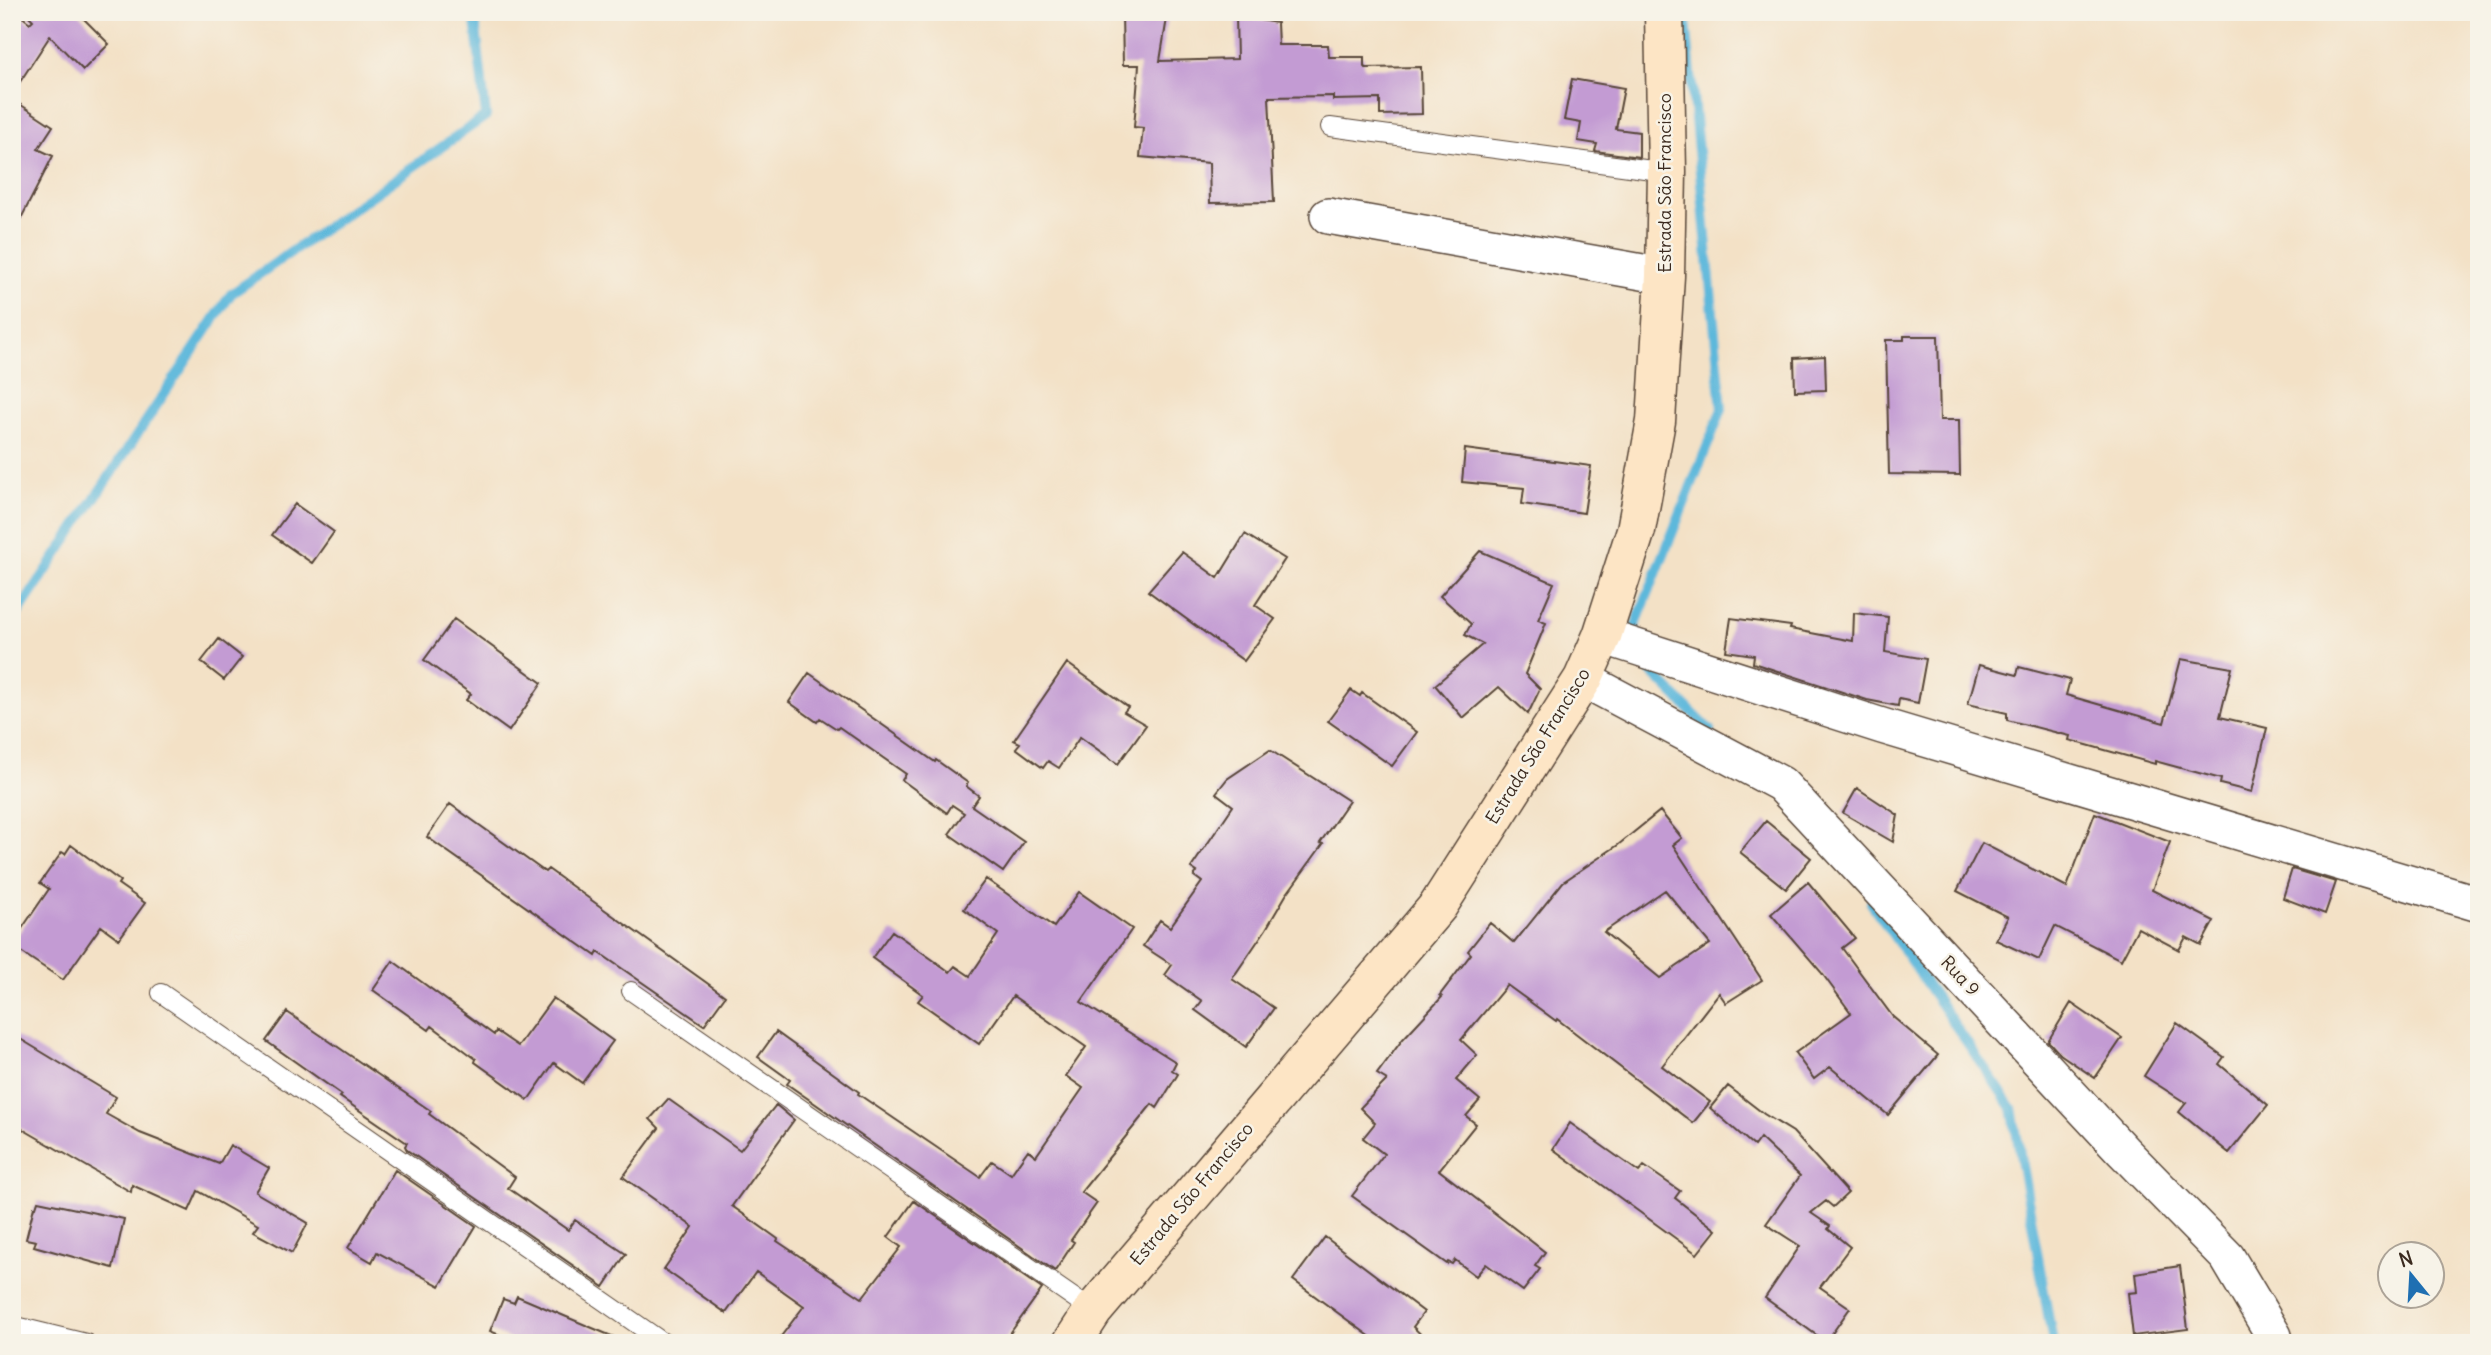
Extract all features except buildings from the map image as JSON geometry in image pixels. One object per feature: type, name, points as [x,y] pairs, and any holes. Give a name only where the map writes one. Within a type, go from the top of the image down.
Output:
[{"type":"main road","name":"Estrada São Francisco","points":[[1072,1343],[1093,1311],[1437,906],[1583,679],[1619,641],[1656,421],[1665,276],[1667,172],[1664,12]]},
{"type":"street","points":[[1328,216],[1665,276]]},
{"type":"street","points":[[1619,641],[1882,726],[2479,904]]},
{"type":"street","name":"Rua 9","points":[[1583,679],[1781,784],[2123,1151],[2227,1257],[2276,1343]]},
{"type":"lane","points":[[1330,127],[1667,172]]},
{"type":"lane","points":[[631,991],[1093,1311]]},
{"type":"lane","points":[[161,993],[664,1343]]},
{"type":"lane","points":[[12,1325],[86,1343]]},
{"type":"waterway","points":[[12,622],[231,294],[486,116],[474,12]]},
{"type":"waterway","points":[[1630,639],[1722,409],[1686,21]]},
{"type":"waterway","points":[[1639,660],[1710,730]]},
{"type":"waterway","points":[[1871,903],[2012,1108],[2053,1343]]}]
